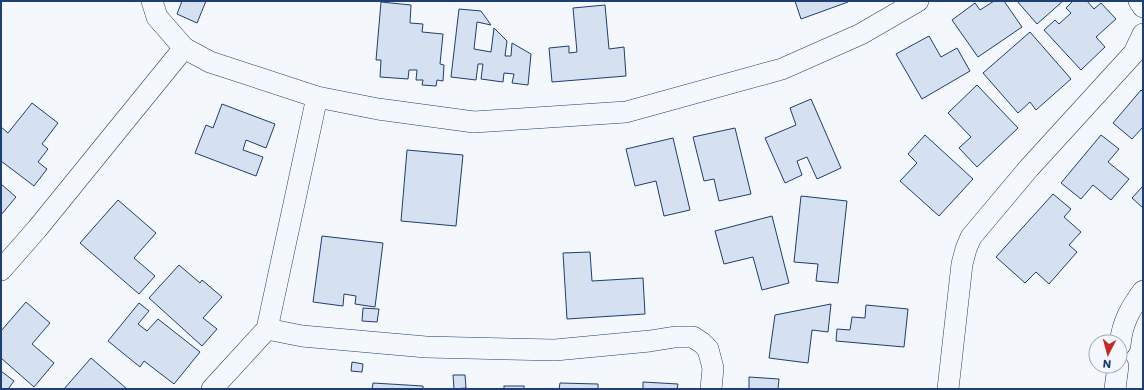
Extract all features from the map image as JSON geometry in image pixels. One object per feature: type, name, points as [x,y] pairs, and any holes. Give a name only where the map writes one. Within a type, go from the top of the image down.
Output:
[{"type":"street","points":[[152,1],[157,17],[184,48],[210,62],[317,97],[378,109],[474,122],[626,112],[782,69],[861,34],[918,1]]},
{"type":"street","points":[[1139,1],[1143,7]]},
{"type":"street","points":[[948,389],[962,264],[971,237],[1029,168],[1134,53],[1143,34]]},
{"type":"street","points":[[1,270],[37,229],[184,48]]},
{"type":"street","points":[[221,386],[267,329],[317,97]]},
{"type":"street","points":[[1122,334],[1125,320],[1143,292]]},
{"type":"street","points":[[267,329],[302,336],[426,347],[548,349],[642,342],[675,337],[693,337],[708,349],[713,368],[711,389]]},
{"type":"street","points":[[1115,389],[1117,374]]},
{"type":"building","points":[[182,1],[206,1],[197,23],[177,14]]},
{"type":"building","points":[[795,1],[848,1],[848,2],[801,19]]},
{"type":"building","points":[[994,1],[1004,1],[1022,27],[978,57],[952,20],[975,3],[980,10]]},
{"type":"building","points":[[1017,1],[1063,1],[1037,24]]},
{"type":"building","points":[[1073,1],[1087,1],[1094,9],[1101,3],[1116,19],[1096,37],[1105,47],[1081,70],[1044,30],[1055,20],[1059,24],[1071,13],[1066,8]]},
{"type":"building","points":[[381,2],[411,5],[410,23],[423,24],[422,32],[443,34],[440,64],[444,65],[443,81],[437,80],[436,86],[422,85],[423,80],[416,80],[417,70],[409,70],[408,79],[380,77],[381,60],[376,60]]},
{"type":"building","points":[[605,5],[609,49],[624,47],[626,76],[552,82],[549,48],[569,46],[569,53],[577,52],[573,8]]},
{"type":"building","points":[[459,9],[481,11],[491,25],[477,22],[474,49],[491,52],[494,28],[507,41],[505,56],[511,56],[512,43],[531,54],[528,85],[512,83],[514,74],[504,73],[503,82],[481,79],[483,64],[478,64],[476,80],[451,77]]},
{"type":"building","points":[[1030,32],[1071,79],[1036,110],[1030,102],[1018,113],[983,73]]},
{"type":"building","points":[[929,36],[941,57],[957,48],[970,71],[922,99],[896,54]]},
{"type":"building","points":[[977,85],[1018,128],[977,167],[959,148],[971,137],[948,113]]},
{"type":"building","points":[[1141,90],[1143,92],[1143,127],[1132,139],[1113,123]]},
{"type":"building","points":[[811,99],[841,168],[817,179],[807,157],[797,161],[802,175],[785,183],[765,138],[796,125],[790,108]]},
{"type":"building","points":[[32,103],[58,123],[42,144],[48,149],[38,162],[47,169],[34,186],[1,161],[1,127],[8,133]]},
{"type":"building","points":[[222,104],[275,124],[266,148],[246,140],[243,150],[263,157],[256,176],[195,153],[206,125],[213,128]]},
{"type":"building","points":[[735,128],[751,194],[719,201],[714,179],[704,181],[693,137]]},
{"type":"building","points":[[925,135],[973,179],[939,216],[900,181],[917,163],[908,154]]},
{"type":"building","points":[[1101,135],[1119,149],[1108,162],[1129,179],[1111,200],[1093,185],[1081,199],[1061,183]]},
{"type":"building","points":[[673,138],[690,210],[664,216],[656,181],[635,186],[626,149]]},
{"type":"building","points":[[407,150],[463,155],[456,226],[401,221]]},
{"type":"building","points":[[1,184],[16,197],[1,215]]},
{"type":"building","points":[[1143,186],[1143,208],[1132,198]]},
{"type":"building","points":[[1053,194],[1071,209],[1064,217],[1081,232],[1069,245],[1077,252],[1049,284],[1036,272],[1025,283],[996,257]]},
{"type":"building","points":[[801,196],[847,201],[838,283],[816,281],[818,264],[794,262]]},
{"type":"building","points":[[118,200],[156,233],[134,258],[155,276],[139,294],[80,243]]},
{"type":"building","points":[[772,216],[789,283],[762,290],[753,257],[724,264],[715,231]]},
{"type":"building","points":[[322,236],[383,243],[375,307],[355,304],[356,296],[344,294],[343,306],[313,302]]},
{"type":"building","points":[[590,252],[592,281],[643,278],[645,314],[567,319],[563,253]]},
{"type":"building","points":[[179,265],[200,283],[202,280],[222,297],[203,318],[217,329],[202,346],[149,298]]},
{"type":"building","points":[[26,302],[50,323],[32,344],[54,363],[34,387],[1,358],[1,331]]},
{"type":"building","points":[[139,303],[149,311],[138,324],[147,331],[158,319],[200,352],[174,384],[144,361],[140,367],[108,341]]},
{"type":"building","points":[[831,304],[828,332],[812,330],[808,363],[769,358],[775,315]]},
{"type":"building","points":[[866,305],[908,309],[904,347],[836,341],[837,329],[850,330],[852,317],[865,318]]},
{"type":"building","points":[[363,308],[379,309],[377,322],[362,321]]},
{"type":"building","points":[[91,358],[127,389],[64,389]]},
{"type":"building","points":[[352,362],[363,364],[362,372],[351,371]]},
{"type":"building","points":[[1,371],[14,381],[8,389],[1,389]]},
{"type":"building","points":[[453,375],[465,375],[466,388],[454,389]]},
{"type":"building","points":[[749,377],[779,379],[778,389],[749,389]]},
{"type":"building","points":[[643,382],[678,384],[677,389],[643,389]]},
{"type":"building","points":[[373,383],[423,386],[423,389],[372,389]]},
{"type":"building","points":[[560,383],[598,384],[598,389],[559,389]]},
{"type":"building","points":[[504,386],[524,386],[524,389],[504,389]]}]
